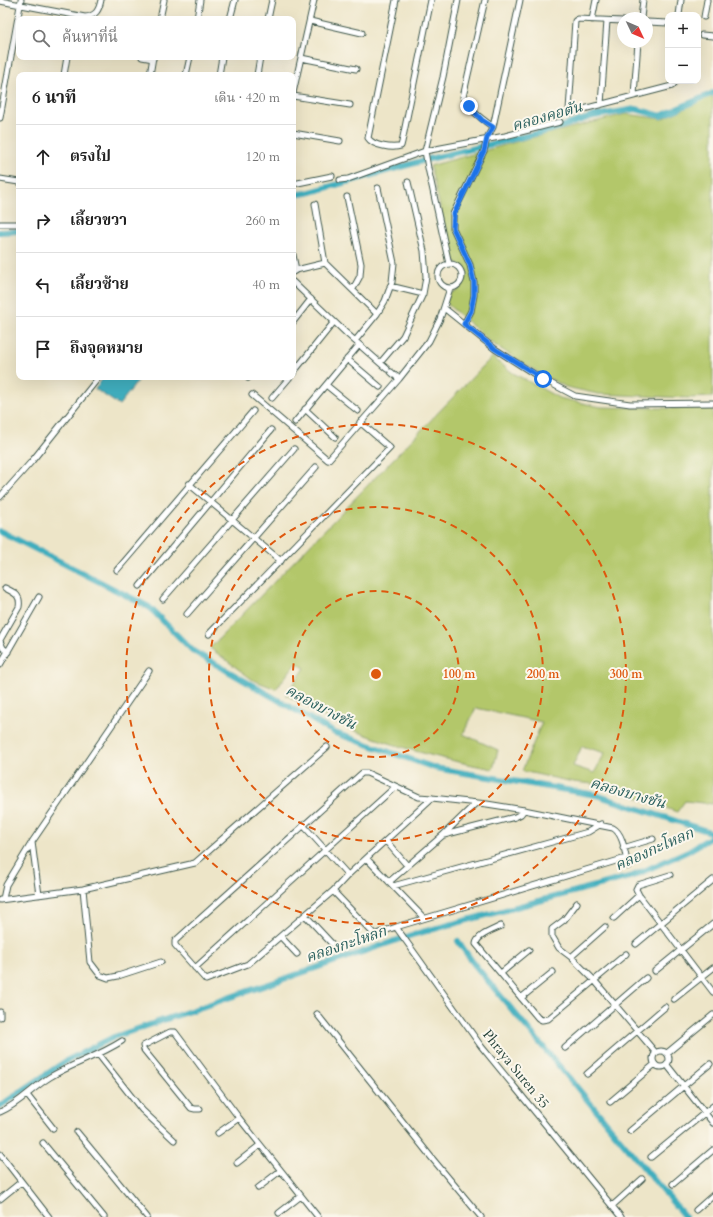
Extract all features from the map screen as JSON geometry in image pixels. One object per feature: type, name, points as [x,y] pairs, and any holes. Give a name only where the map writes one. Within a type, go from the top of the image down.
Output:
[{"type":"street","points":[[92,16],[99,10],[101,0]]},
{"type":"street","points":[[161,16],[164,0]]},
{"type":"street","points":[[197,16],[200,0]]},
{"type":"street","points":[[231,16],[235,0]]},
{"type":"street","points":[[269,16],[272,0]]},
{"type":"street","points":[[296,80],[314,0]]},
{"type":"street","points":[[396,0],[368,138],[372,142],[398,147],[401,146],[402,142],[432,0]]},
{"type":"street","points":[[449,264],[426,153],[458,0]]},
{"type":"street","points":[[485,0],[463,97],[482,120],[493,127]]},
{"type":"street","points":[[464,324],[471,311],[474,295],[474,282],[470,265],[453,228],[454,214],[484,151],[493,127],[520,0]]},
{"type":"street","points":[[592,20],[596,0]]},
{"type":"street","points":[[641,12],[643,0]]},
{"type":"street","points":[[679,12],[681,0]]},
{"type":"street","points":[[704,17],[707,0]]},
{"type":"street","points":[[0,1],[21,2],[70,16]]},
{"type":"street","points":[[18,16],[21,2]]},
{"type":"street","points":[[617,21],[578,19],[575,21],[568,110],[572,112],[672,86],[674,84]]},
{"type":"street","points":[[310,21],[362,33]]},
{"type":"street","points":[[601,104],[606,21]]},
{"type":"street","points":[[653,22],[665,23]]},
{"type":"street","points":[[0,118],[16,30]]},
{"type":"street","points":[[702,35],[713,36]]},
{"type":"street","points":[[634,95],[638,48]]},
{"type":"street","points":[[301,58],[356,69]]},
{"type":"street","points":[[64,72],[66,60]]},
{"type":"street","points":[[151,72],[153,60]]},
{"type":"street","points":[[187,72],[189,60]]},
{"type":"street","points":[[220,72],[222,60]]},
{"type":"street","points":[[257,72],[259,60]]},
{"type":"street","points":[[296,95],[350,105]]},
{"type":"street","points":[[340,180],[348,179],[426,153],[453,146],[487,141],[560,122]]},
{"type":"street","points":[[296,134],[340,141]]},
{"type":"street","points":[[296,183],[332,176]]},
{"type":"street","points":[[0,179],[16,182]]},
{"type":"street","points":[[380,363],[403,336],[423,294],[426,277],[424,251],[408,182]]},
{"type":"street","points":[[295,422],[347,359],[377,314],[385,300],[390,286],[394,263],[378,188]]},
{"type":"street","points":[[347,197],[361,264],[360,276],[353,289]]},
{"type":"street","points":[[315,204],[325,263],[377,314]]},
{"type":"street","points":[[0,224],[16,224]]},
{"type":"street","points":[[296,270],[325,263]]},
{"type":"street","points":[[449,264],[456,265],[461,270],[463,276],[461,282],[456,287],[450,288],[441,284],[439,279],[441,269],[449,264]]},
{"type":"street","points":[[296,285],[334,322],[399,379]]},
{"type":"street","points":[[390,286],[423,294]]},
{"type":"street","points":[[252,394],[328,460],[399,379],[429,341],[440,319],[450,288]]},
{"type":"street","points":[[296,318],[311,299]]},
{"type":"street","points":[[444,308],[495,349],[539,377],[574,396],[630,404],[713,403]]},
{"type":"street","points":[[296,369],[334,322]]},
{"type":"street","points":[[347,359],[380,387]]},
{"type":"street","points":[[0,497],[32,461],[97,380]]},
{"type":"street","points":[[272,398],[287,380]]},
{"type":"street","points":[[326,385],[358,411]]},
{"type":"street","points":[[305,409],[335,437]]},
{"type":"street","points":[[117,570],[253,411]]},
{"type":"street","points":[[209,634],[390,448],[360,422]]},
{"type":"street","points":[[140,586],[271,430]]},
{"type":"street","points":[[163,599],[294,449]]},
{"type":"street","points":[[187,614],[316,467]]},
{"type":"street","points":[[189,484],[233,519],[281,561]]},
{"type":"street","points":[[5,588],[16,594],[20,603],[0,640],[3,648],[8,652]]},
{"type":"street","points":[[0,665],[39,597]]},
{"type":"street","points":[[149,671],[32,842],[6,885],[2,899],[83,889],[195,863],[327,746]]},
{"type":"street","points":[[432,798],[348,875],[333,891],[248,964],[206,980],[175,946],[175,940],[362,773],[367,773],[419,797],[432,798],[476,803],[524,810],[601,824],[616,830],[620,836],[628,866]]},
{"type":"street","points":[[195,968],[395,787]]},
{"type":"street","points":[[392,884],[476,803]]},
{"type":"street","points":[[442,836],[515,817],[521,814],[524,810]]},
{"type":"street","points":[[392,884],[588,832],[601,824]]},
{"type":"street","points":[[303,825],[348,875]]},
{"type":"street","points":[[623,848],[653,839]]},
{"type":"street","points":[[386,841],[405,863]]},
{"type":"street","points":[[32,842],[39,895]]},
{"type":"street","points":[[333,891],[374,934],[376,934],[398,929],[424,918],[626,858]]},
{"type":"street","points":[[367,859],[424,918]]},
{"type":"street","points":[[670,875],[638,885],[636,890],[639,896],[713,992]]},
{"type":"street","points":[[636,944],[713,880]]},
{"type":"street","points":[[83,889],[90,962],[100,975],[108,978],[116,977],[162,962]]},
{"type":"street","points":[[614,918],[639,896]]},
{"type":"street","points":[[577,903],[564,920],[552,929],[551,933],[557,944],[594,980],[656,1053]]},
{"type":"street","points":[[305,915],[334,946]]},
{"type":"street","points":[[655,971],[713,924]]},
{"type":"street","points":[[501,926],[480,938],[476,942],[476,945],[538,1018],[544,1020],[548,1019],[626,954]]},
{"type":"street","points":[[571,957],[605,927]]},
{"type":"street","name":"Phraya Suren 35","points":[[398,929],[481,1046],[621,1217]]},
{"type":"street","points":[[280,937],[297,954]]},
{"type":"street","points":[[501,973],[529,950]]},
{"type":"street","points":[[674,999],[713,968]]},
{"type":"street","points":[[522,998],[553,972]]},
{"type":"street","points":[[565,1048],[646,978]]},
{"type":"street","points":[[587,1074],[665,1007]]},
{"type":"street","points":[[0,1012],[0,1017]]},
{"type":"street","points":[[317,1014],[481,1217]]},
{"type":"street","points":[[667,1053],[713,1015]]},
{"type":"street","points":[[200,1109],[192,1108],[144,1050],[144,1046],[170,1032],[175,1032],[239,1118],[318,1217]]},
{"type":"street","points":[[0,1112],[14,1105],[54,1075],[122,1041]]},
{"type":"street","points":[[655,1064],[653,1057],[656,1053],[663,1051],[667,1053]]},
{"type":"street","points":[[667,1053],[669,1060],[667,1065]]},
{"type":"street","points":[[98,1054],[142,1110],[174,1140]]},
{"type":"street","points":[[655,1064],[662,1067],[667,1065]]},
{"type":"street","points":[[610,1102],[655,1064]]},
{"type":"street","points":[[630,1131],[710,1064]]},
{"type":"street","points":[[667,1065],[713,1123]]},
{"type":"street","points":[[27,1095],[53,1128]]},
{"type":"street","points":[[651,1157],[713,1106]]},
{"type":"street","points":[[218,1133],[239,1118]]},
{"type":"street","points":[[77,1132],[146,1217]]},
{"type":"street","points":[[43,1143],[104,1217]]},
{"type":"street","points":[[237,1163],[260,1145]]},
{"type":"street","points":[[673,1184],[713,1150]]},
{"type":"street","points":[[0,1154],[49,1217]]},
{"type":"street","points":[[258,1188],[280,1171]]},
{"type":"street","points":[[612,1206],[642,1180]]},
{"type":"street","points":[[0,1199],[21,1182]]},
{"type":"street","points":[[696,1210],[713,1195]]},
{"type":"street","points":[[279,1213],[301,1196]]},
{"type":"green space","points":[[713,95],[713,397],[689,398],[598,394],[566,387],[541,374],[493,344],[446,303],[450,294],[460,288],[464,283],[466,275],[463,268],[453,260],[430,166],[530,138],[626,114],[662,119]]},
{"type":"green space","points":[[492,357],[513,373],[559,398],[601,407],[713,409],[713,804],[685,801],[677,812],[604,785],[573,782],[522,771],[542,722],[476,708],[463,734],[498,750],[493,769],[453,761],[394,745],[324,717],[286,695],[305,668],[296,663],[276,689],[253,680],[210,648]],"holes":[[[582,746],[605,753],[594,773],[573,766]]]},
{"type":"water","points":[[102,380],[139,380],[119,405],[95,389]]},
{"type":"waterway","name":"คลองคอตัน","points":[[296,195],[307,193],[429,159],[551,130],[594,116],[636,109],[661,116],[713,93]]},
{"type":"waterway","name":"คลองคอตัน","points":[[0,232],[16,231]]},
{"type":"waterway","name":"คลองบางชัน","points":[[0,531],[149,607],[193,651],[335,733],[435,768],[596,795],[713,833]]},
{"type":"waterway","name":"คลองกะโหลก","points":[[0,1106],[66,1061],[114,1037],[415,934],[633,876],[688,851],[713,836]]},
{"type":"waterway","points":[[458,941],[474,964],[685,1217]]},
{"type":"route","points":[[469,106],[482,120],[493,127],[487,138],[484,151],[454,214],[453,228],[458,242],[470,265],[474,282],[474,295],[471,311],[464,324],[495,349],[543,379]]}]
